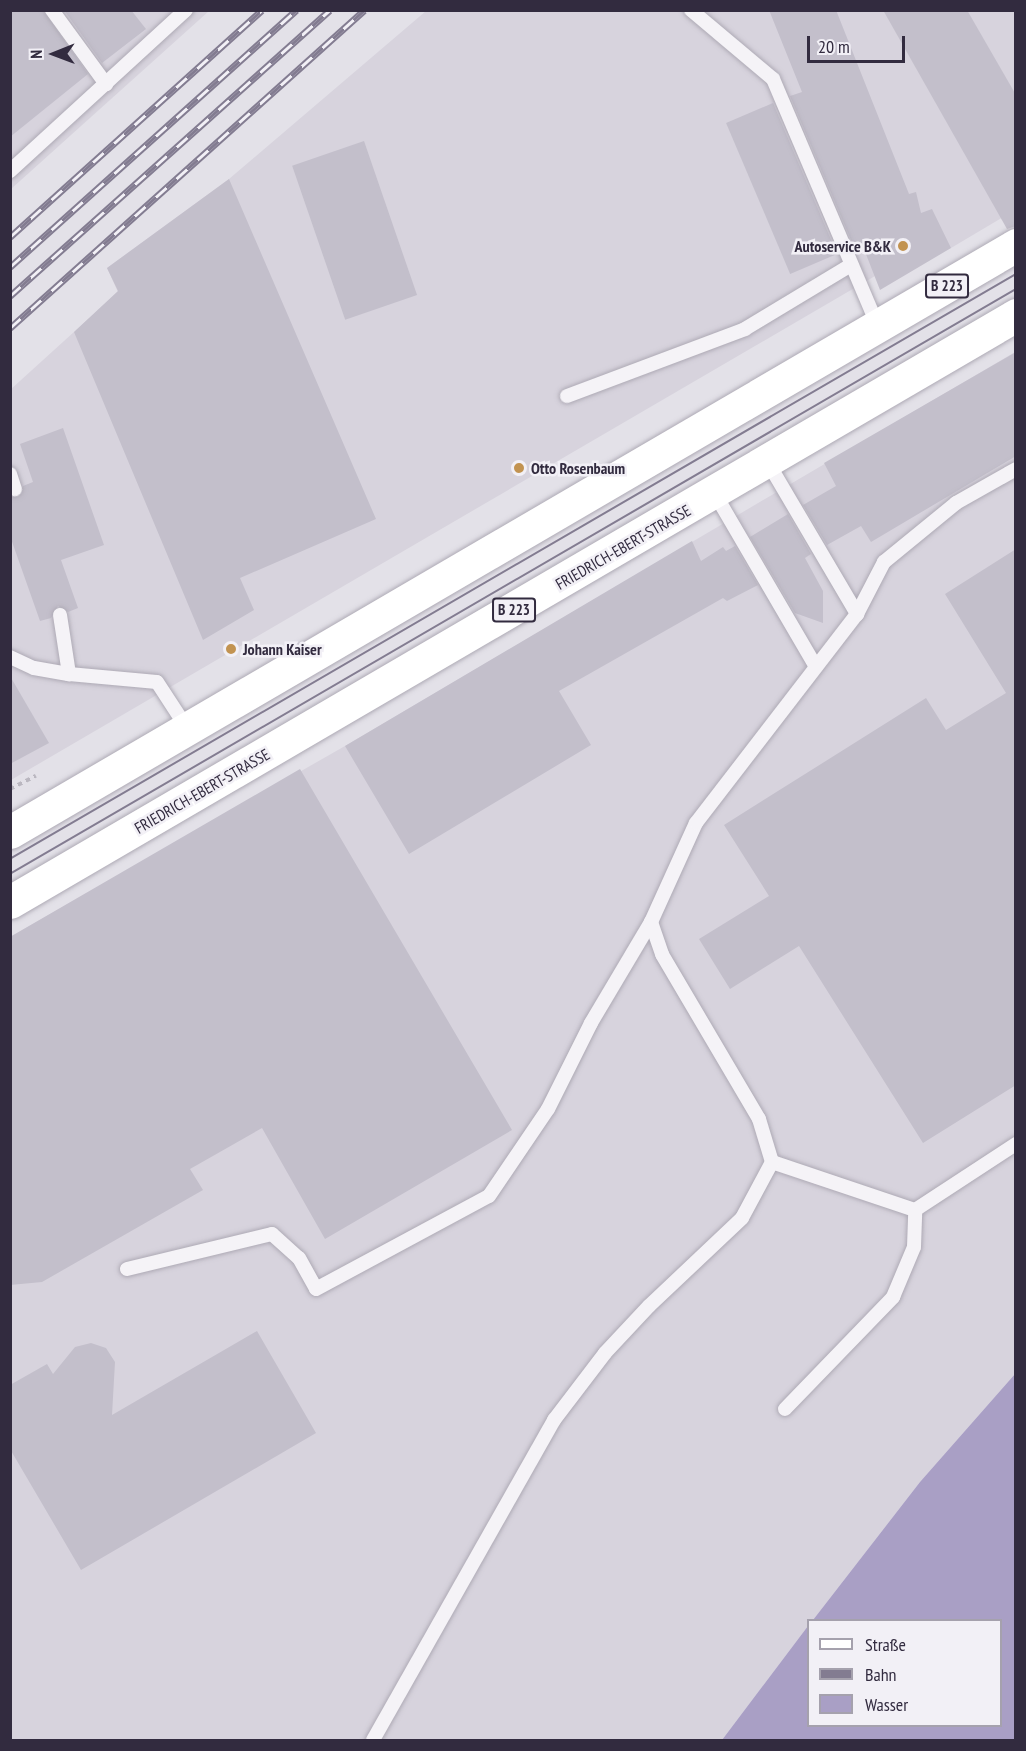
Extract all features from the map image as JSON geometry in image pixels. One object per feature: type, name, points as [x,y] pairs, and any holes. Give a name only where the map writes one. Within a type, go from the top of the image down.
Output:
[{"type":"main road","name":"B 223","points":[[10,831],[1016,245]]},
{"type":"main road","name":"FRIEDRICH-EBERT-STRASSE","points":[[10,902],[715,494],[1016,315]]},
{"type":"lane","points":[[52,10],[106,84]]},
{"type":"lane","points":[[12,166],[186,10]]},
{"type":"lane","points":[[691,10],[773,79],[878,326]]},
{"type":"lane","points":[[567,396],[746,329],[851,265]]},
{"type":"lane","points":[[767,461],[857,614]]},
{"type":"lane","points":[[127,1269],[272,1234],[299,1258],[316,1289],[489,1196],[548,1109],[591,1023],[651,922],[696,823],[857,614],[884,562],[956,504],[1016,469]]},
{"type":"lane","points":[[10,474],[15,489]]},
{"type":"lane","points":[[715,494],[816,667]]},
{"type":"lane","points":[[60,615],[69,674]]},
{"type":"lane","points":[[10,657],[34,668],[69,674],[157,682],[188,728]]},
{"type":"lane","points":[[373,1740],[554,1420],[627,1330],[742,1218],[772,1162],[759,1119],[662,954],[651,922]]},
{"type":"lane","points":[[915,1210],[1016,1144]]},
{"type":"lane","points":[[772,1162],[915,1210]]},
{"type":"lane","points":[[785,1409],[893,1297],[914,1247],[915,1210]]},
{"type":"shaded area","points":[[11,11],[209,11],[11,189]]},
{"type":"shaded area","points":[[426,11],[1015,11],[1015,210],[951,248],[875,276],[11,780],[10,390],[118,292],[107,268],[229,179]]},
{"type":"shaded area","points":[[1015,352],[1015,1374],[920,1482],[814,1619],[807,1619],[807,1627],[722,1740],[11,1740],[10,937],[345,746]]},
{"type":"water","points":[[1015,1374],[1015,1740],[722,1740],[807,1627],[807,1727],[1002,1727],[1002,1619],[814,1619],[920,1482]]},
{"type":"building","points":[[10,10],[43,10],[88,74],[10,137]]},
{"type":"building","points":[[64,10],[131,10],[146,29],[102,63]]},
{"type":"building","points":[[769,10],[836,10],[909,194],[916,192],[921,213],[932,209],[951,248],[880,290],[862,244],[854,247],[790,96],[802,92]]},
{"type":"building","points":[[883,10],[967,10],[1016,95],[1016,226],[1007,229]]},
{"type":"building","points":[[773,103],[837,254],[790,274],[726,123]]},
{"type":"building","points":[[364,141],[417,295],[345,320],[292,166]]},
{"type":"building","points":[[229,179],[376,519],[240,578],[254,610],[203,640],[74,332],[118,291],[107,268]]},
{"type":"building","points":[[1016,352],[1016,456],[871,542],[861,526],[827,545],[803,505],[836,486],[824,463]]},
{"type":"building","points":[[63,428],[104,545],[61,560],[78,608],[68,612],[58,606],[51,618],[40,621],[10,536],[10,497],[18,497],[23,486],[33,482],[20,444]]},
{"type":"building","points":[[788,514],[811,554],[805,558],[823,591],[823,623],[795,613],[750,537]]},
{"type":"building","points":[[692,541],[701,561],[723,547],[726,551],[735,546],[758,585],[727,601],[723,598],[559,691],[591,745],[409,854],[345,746]]},
{"type":"building","points":[[1016,549],[1016,1085],[923,1143],[799,946],[730,989],[699,939],[769,896],[724,825],[926,698],[946,730],[1006,693],[945,594]]},
{"type":"building","points":[[10,676],[49,743],[10,764]]},
{"type":"building","points":[[300,769],[512,1130],[325,1239],[262,1128],[190,1169],[203,1190],[42,1282],[10,1285],[10,937]]},
{"type":"building","points":[[257,1331],[316,1433],[81,1570],[10,1449],[10,1385],[47,1364],[53,1374],[75,1347],[91,1343],[106,1348],[115,1362],[112,1415]]},
{"type":"tram line","points":[[10,859],[1016,274]]},
{"type":"tram line","points":[[10,874],[1016,289]]},
{"type":"railway","points":[[10,237],[262,10]]},
{"type":"railway","points":[[10,267],[296,10]]},
{"type":"railway","points":[[10,296],[330,10]]},
{"type":"railway","points":[[10,328],[364,10]]},
{"type":"place","name":"Autoservice B&K","points":[[903,246]]},
{"type":"place","name":"Otto Rosenbaum","points":[[519,468]]},
{"type":"place","name":"Johann Kaiser","points":[[231,649]]}]
